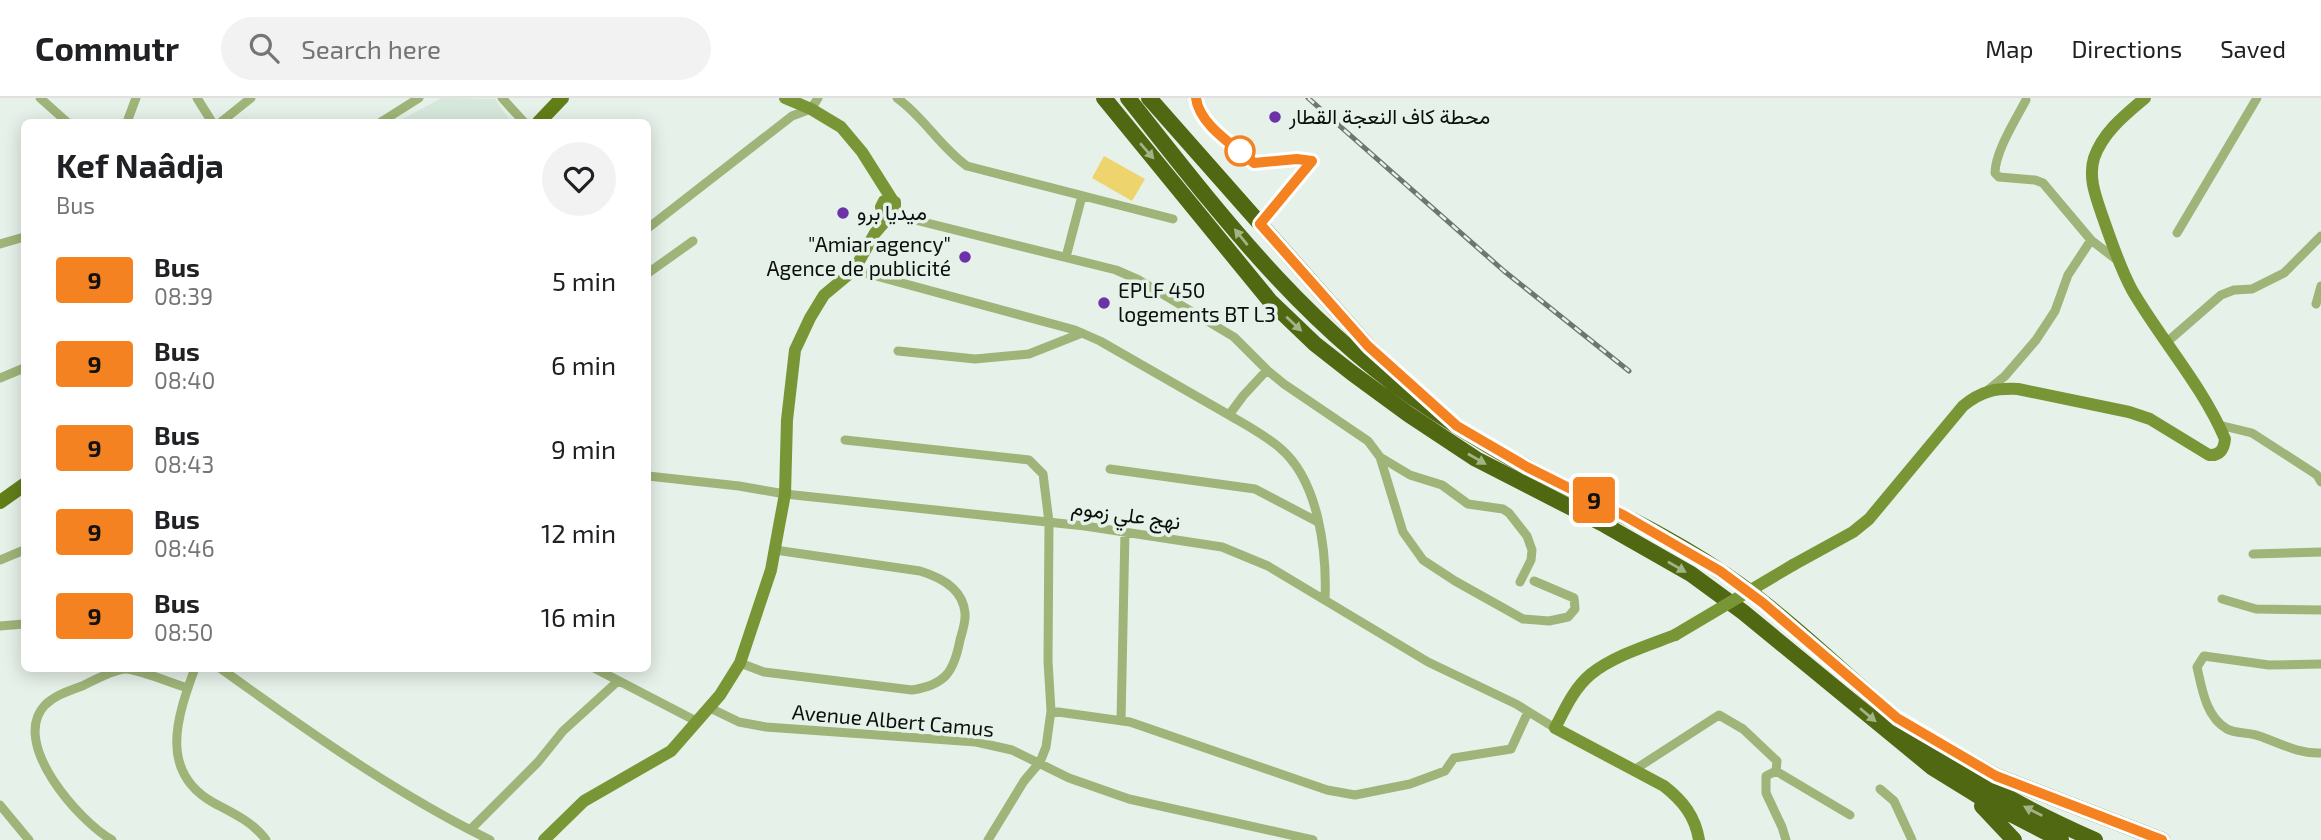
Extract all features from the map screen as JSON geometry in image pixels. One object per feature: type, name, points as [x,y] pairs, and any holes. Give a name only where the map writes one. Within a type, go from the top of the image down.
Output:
[{"type":"highway","points":[[1104,98],[1270,301],[1343,366],[1476,459],[1605,525],[1691,574],[1743,612],[1903,745],[1951,780],[1994,816],[2014,840]]},
{"type":"highway","points":[[1128,98],[1260,260],[1318,321],[1385,377],[1457,426],[1527,467],[1625,516],[1720,571],[1763,603],[1897,718],[1977,780],[2049,819],[2095,840]]},
{"type":"highway","points":[[1149,98],[1368,346],[1457,426]]},
{"type":"highway","points":[[1897,718],[1996,776],[2162,840]]},
{"type":"highway","points":[[1951,780],[2061,840]]},
{"type":"main road","points":[[542,119],[562,98]]},
{"type":"main road","points":[[1699,840],[1697,826],[1690,812],[1679,798],[1664,786],[1555,728],[1570,699],[1591,674],[1629,653],[1675,635],[1853,532],[1869,519],[1963,405],[1988,390],[2018,389],[2129,412],[2164,426],[2208,455],[2215,456],[2221,452],[2225,439],[2219,425],[2132,289],[2118,261],[2094,193],[2091,175],[2094,160],[2113,125],[2145,98]]},
{"type":"main road","points":[[544,840],[584,801],[671,751],[710,708],[740,663],[771,570],[785,494],[787,420],[795,350],[824,295],[854,270],[889,208],[878,180],[862,152],[841,127],[815,103],[790,100]]},
{"type":"main road","points":[[0,502],[21,487]]},
{"type":"street","points":[[40,98],[64,119]]},
{"type":"street","points":[[128,119],[136,98]]},
{"type":"street","points":[[197,98],[210,119]]},
{"type":"street","points":[[225,119],[251,98]]},
{"type":"street","points":[[386,119],[419,98]]},
{"type":"street","points":[[502,98],[521,119]]},
{"type":"street","points":[[897,98],[923,118],[956,158],[967,166],[1173,219]]},
{"type":"street","points":[[2176,233],[2257,98]]},
{"type":"street","points":[[2026,100],[2008,135],[1995,166],[1995,173],[2000,177],[2043,183],[2091,240],[2118,261]]},
{"type":"street","points":[[651,226],[792,116],[815,103]]},
{"type":"street","points":[[1066,257],[1082,196]]},
{"type":"street","points":[[889,208],[922,223],[1116,270],[1139,280],[1234,337],[1283,384],[1368,441],[1380,457],[1403,532],[1423,560],[1523,619],[1549,621],[1569,617],[1575,610],[1574,598],[1534,582]]},
{"type":"street","points":[[2167,342],[2221,295],[2234,290],[2252,289],[2284,273],[2321,236]]},
{"type":"street","points":[[0,244],[21,238]]},
{"type":"street","points":[[651,271],[693,240]]},
{"type":"street","points":[[1988,390],[2005,376],[2036,340],[2055,311],[2068,275],[2091,240]]},
{"type":"street","points":[[854,270],[1082,333],[1229,415],[1282,449],[1306,481],[1318,522],[1326,565],[1325,600]]},
{"type":"street","points":[[2316,304],[2321,286]]},
{"type":"street","points":[[898,351],[975,359],[1029,354],[1082,333]]},
{"type":"street","points":[[0,378],[21,369]]},
{"type":"street","points":[[1229,415],[1267,370]]},
{"type":"street","points":[[2219,425],[2252,433],[2317,475],[2321,482]]},
{"type":"street","points":[[845,440],[1029,460],[1044,474],[1049,522],[1048,661],[1051,711],[1046,747],[1040,762],[1024,781],[988,840]]},
{"type":"street","points":[[1380,457],[1410,475],[1442,485],[1468,505],[1503,509],[1509,513],[1527,536],[1532,550],[1531,560],[1520,582]]},
{"type":"street","points":[[1110,469],[1255,489],[1318,522]]},
{"type":"street","name":"نهج علي زموم","points":[[651,476],[785,494],[1125,531],[1222,547],[1268,566],[1429,662],[1555,728]]},
{"type":"street","points":[[1121,721],[1125,531]]},
{"type":"street","points":[[740,663],[764,672],[912,690],[939,682],[951,670],[957,657],[965,614],[962,601],[939,577],[920,571],[775,550]]},
{"type":"street","points":[[0,560],[21,551]]},
{"type":"street","points":[[2253,554],[2321,552]]},
{"type":"street","points":[[2222,599],[2256,609],[2321,610]]},
{"type":"street","points":[[0,626],[21,624]]},
{"type":"street","points":[[2321,664],[2269,665],[2204,656],[2197,667],[2207,707],[2227,729],[2259,736],[2310,754],[2321,753]]},
{"type":"street","points":[[112,840],[84,819],[61,792],[36,743],[36,725],[42,707],[56,696],[115,672]]},
{"type":"street","points":[[138,672],[188,688]]},
{"type":"street","points":[[194,672],[177,739],[178,759],[183,775],[193,789],[249,822],[266,840]]},
{"type":"street","points":[[226,672],[278,710],[396,787],[490,840]]},
{"type":"street","points":[[601,672],[698,722]]},
{"type":"street","points":[[470,830],[538,762],[563,731],[618,681]]},
{"type":"street","name":"Avenue Albert Camus","points":[[710,708],[739,722],[765,727],[976,742],[1012,750],[1069,778],[1129,799],[1313,840]]},
{"type":"street","points":[[1051,711],[1143,726],[1327,790],[1355,795],[1410,784],[1445,771],[1454,758],[1511,748],[1528,712]]},
{"type":"street","points":[[1634,770],[1719,715],[1743,729],[1777,761],[1776,771]]},
{"type":"street","points":[[1776,771],[1850,815]]},
{"type":"street","points":[[1776,771],[1766,776],[1766,793],[1786,840]]},
{"type":"street","points":[[1881,789],[1894,801],[1912,840]]},
{"type":"street","points":[[0,805],[29,840]]},
{"type":"shaded area","points":[[442,98],[495,99],[509,119],[403,119]]},
{"type":"shaded area","points":[[1104,156],[1145,179],[1132,201],[1092,178]]},
{"type":"railway","points":[[1308,98],[1504,271],[1629,371]]},
{"type":"bus line","name":"9","points":[[1196,98],[1197,106],[1211,125],[1254,163],[1297,159],[1312,161],[1260,224],[1368,346],[1457,426],[1527,467],[1625,516],[1720,571],[1825,654],[1897,718],[1996,776],[2162,840]]},
{"type":"place","name":"محطة كاف النعجة القطار","points":[[1275,117]]},
{"type":"place","name":"ميديا برو","points":[[843,213]]},
{"type":"place","name":"\"Amiar agency\" Agence de publicité","points":[[965,257]]},
{"type":"place","name":"EPLF 450 logements BT L3","points":[[1104,303]]}]
